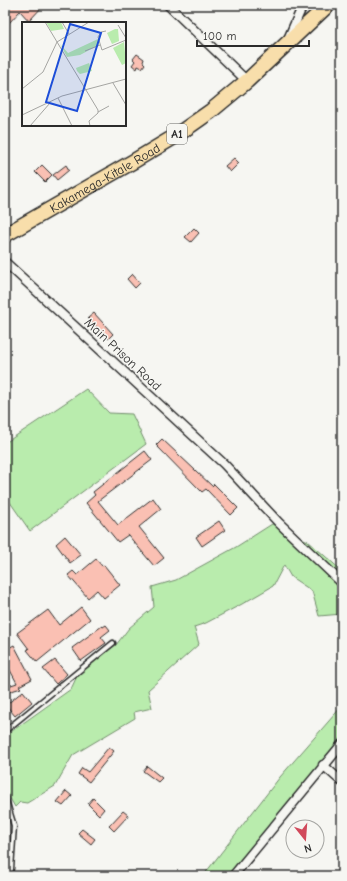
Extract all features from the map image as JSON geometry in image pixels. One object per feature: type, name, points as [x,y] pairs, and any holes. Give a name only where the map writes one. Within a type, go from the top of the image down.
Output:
[{"type":"highway","name":"Kakamega-Kitale Road","points":[[5,235],[174,137],[211,111],[247,81],[328,5]]},
{"type":"street","points":[[168,5],[247,81]]},
{"type":"street","points":[[285,45],[303,5]]},
{"type":"street","name":"Main Prison Road","points":[[5,262],[224,464],[279,523],[342,583]]},
{"type":"street","points":[[233,876],[323,765],[342,744]]},
{"type":"street","points":[[323,765],[342,782]]},
{"type":"lane","points":[[5,731],[113,643]]},
{"type":"lane","points":[[5,797],[14,826],[12,869],[9,876]]},
{"type":"green space","points":[[86,389],[109,413],[132,414],[146,444],[30,531],[5,495],[5,443]]},
{"type":"green space","points":[[272,524],[308,541],[342,571],[342,614],[319,616],[312,591],[291,577],[284,565],[273,586],[206,623],[194,627],[199,644],[148,690],[152,708],[134,712],[135,718],[73,755],[55,786],[27,803],[20,802],[15,807],[5,790],[5,736],[71,689],[78,674],[92,661],[116,645],[129,628],[154,607],[152,587],[176,580],[236,547]]},
{"type":"green space","points":[[342,706],[342,751],[236,876],[203,876],[280,777]]},
{"type":"building","points":[[5,5],[44,5],[29,21],[20,11],[9,23],[5,20]]},
{"type":"building","points":[[137,54],[144,59],[143,62],[145,64],[142,68],[138,66],[137,69],[132,65],[135,61],[133,59]]},
{"type":"building","points":[[234,158],[239,163],[230,172],[225,166]]},
{"type":"building","points":[[42,165],[52,175],[45,182],[35,172]]},
{"type":"building","points":[[66,165],[69,170],[57,180],[53,175]]},
{"type":"building","points":[[194,228],[199,233],[191,242],[185,237]]},
{"type":"building","points":[[132,274],[140,283],[135,288],[127,279]]},
{"type":"building","points":[[94,313],[113,334],[108,339],[88,318]]},
{"type":"building","points":[[162,439],[212,486],[214,484],[238,508],[231,515],[206,489],[202,492],[156,445]]},
{"type":"building","points":[[145,451],[152,460],[98,501],[118,525],[153,498],[161,509],[139,527],[164,558],[154,566],[128,535],[118,542],[86,503],[95,495],[93,492]]},
{"type":"building","points":[[219,521],[225,530],[202,546],[196,537]]},
{"type":"building","points":[[65,536],[81,555],[70,563],[56,544]]},
{"type":"building","points":[[96,559],[102,566],[104,565],[120,585],[104,598],[97,590],[88,598],[68,575],[73,571],[77,575]]},
{"type":"building","points":[[81,607],[90,619],[37,662],[27,650],[29,649],[17,633],[48,610],[59,625]]},
{"type":"building","points":[[106,625],[110,630],[101,637],[106,643],[81,661],[72,648],[102,626],[103,627]]},
{"type":"building","points":[[14,645],[32,679],[19,686],[21,688],[5,693],[5,687],[17,683],[5,661],[5,650]]},
{"type":"building","points":[[55,660],[67,674],[56,684],[43,669]]},
{"type":"building","points":[[23,691],[32,702],[15,716],[6,705]]},
{"type":"building","points":[[109,747],[114,751],[89,782],[78,774],[82,768],[88,772]]},
{"type":"building","points":[[147,766],[162,778],[158,782],[143,771]]},
{"type":"building","points":[[66,791],[72,796],[63,806],[57,802]]},
{"type":"building","points":[[93,798],[104,809],[99,815],[88,804]]},
{"type":"building","points":[[123,811],[128,815],[114,831],[109,826]]},
{"type":"building","points":[[82,829],[95,839],[91,844],[78,833]]}]
